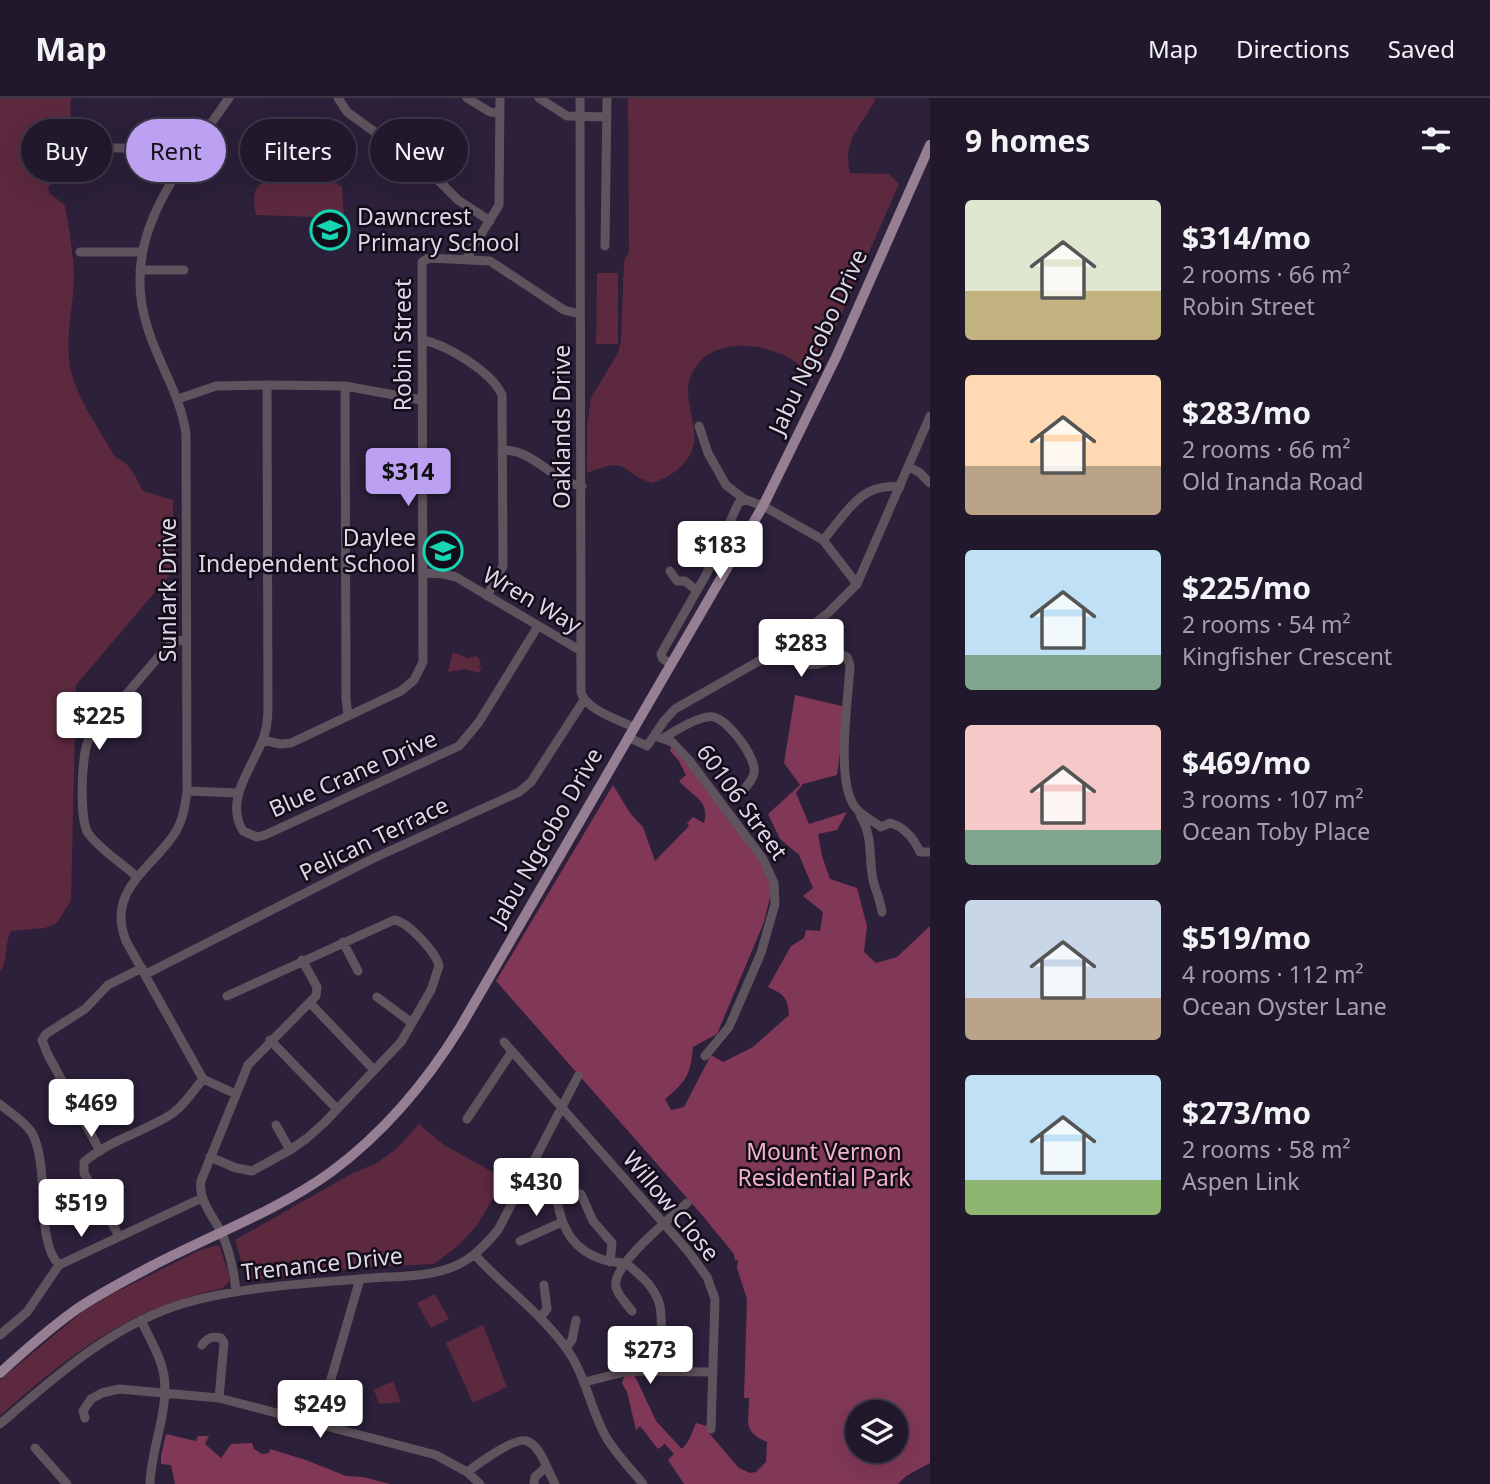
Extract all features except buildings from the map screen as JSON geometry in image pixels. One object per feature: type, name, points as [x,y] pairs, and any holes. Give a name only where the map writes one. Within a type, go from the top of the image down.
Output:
[{"type":"main road","name":"Jabu Ngcobo Drive","points":[[0,1373],[76,1310],[153,1265],[300,1192],[329,1173],[389,1123],[439,1062],[763,506],[828,374],[930,145]]},
{"type":"street","name":"Sunlark Drive","points":[[214,119],[229,98]]},
{"type":"street","points":[[338,98],[346,112],[430,172],[458,200],[490,221]]},
{"type":"street","points":[[467,98],[489,112],[500,113]]},
{"type":"street","points":[[500,98],[501,198],[497,210],[466,259],[490,261],[564,310],[580,314]]},
{"type":"street","points":[[539,98],[567,116],[607,117]]},
{"type":"street","name":"Oaklands Drive","points":[[580,98],[581,692],[584,700]]},
{"type":"street","points":[[605,246],[607,98]]},
{"type":"street","name":"Sunlark Drive","points":[[171,182],[149,224],[140,270],[144,318],[178,399],[186,434],[187,791],[183,813],[174,834],[137,877],[124,899],[120,919],[126,941],[203,1079]]},
{"type":"street","points":[[80,252],[142,252]]},
{"type":"street","name":"Robin Street","points":[[263,740],[286,744],[401,691],[409,686],[419,672],[424,651],[422,262],[429,258],[466,259]]},
{"type":"street","points":[[140,270],[184,271]]},
{"type":"street","points":[[423,340],[440,345],[488,376],[499,387],[503,402],[503,566],[487,596]]},
{"type":"street","points":[[178,399],[216,386],[267,385],[345,386],[422,400]]},
{"type":"street","points":[[187,791],[238,793],[263,740],[268,707],[267,385]]},
{"type":"street","points":[[345,386],[348,716]]},
{"type":"street","points":[[660,737],[664,722],[681,704],[737,676],[787,645],[828,613],[857,584],[930,416]]},
{"type":"street","points":[[699,426],[708,453],[731,490],[823,540],[857,584]]},
{"type":"street","points":[[502,450],[516,450],[564,481],[582,486]]},
{"type":"street","points":[[909,467],[930,483]]},
{"type":"street","points":[[823,540],[847,508],[869,492],[882,486],[900,487]]},
{"type":"street","points":[[671,664],[663,659],[661,654],[708,573],[738,504],[744,499]]},
{"type":"street","points":[[670,571],[677,581],[685,581],[696,590]]},
{"type":"street","name":"Wren Way","points":[[424,573],[449,575],[581,651]]},
{"type":"street","name":"Blue Crane Drive","points":[[238,793],[237,812],[240,826],[247,835],[257,837],[453,750],[472,733],[538,626]]},
{"type":"street","points":[[137,877],[96,842],[85,828],[85,749],[90,737],[166,648],[175,641],[187,640]]},
{"type":"street","points":[[787,645],[795,657],[806,665],[814,666],[843,655],[847,657],[850,666],[844,763],[851,801],[870,836],[873,876],[880,896],[881,912]]},
{"type":"street","points":[[584,700],[647,746],[660,737],[708,717],[720,720],[742,742],[754,765],[754,774],[746,787]]},
{"type":"street","name":"Pelican Terrace","points":[[100,1151],[42,1040],[65,1020],[85,1009],[108,985],[144,971],[372,859],[519,792],[531,782],[584,700]]},
{"type":"street","name":"60106 Street","points":[[660,737],[679,748],[689,760],[764,859],[774,883],[775,904],[761,953],[729,1027],[705,1056]]},
{"type":"street","points":[[857,810],[881,827],[890,823],[898,825],[905,830],[920,852],[930,852]]},
{"type":"street","points":[[210,1157],[248,1171],[261,1168],[317,1130],[401,1042],[438,974],[439,966],[433,953],[399,920],[385,922],[227,996]]},
{"type":"street","points":[[343,942],[358,971]]},
{"type":"street","points":[[236,1292],[234,1272],[221,1233],[202,1198],[201,1181],[248,1065],[316,996],[317,986],[302,960]]},
{"type":"street","points":[[377,997],[412,1023]]},
{"type":"street","points":[[310,1003],[373,1070]]},
{"type":"street","points":[[270,1040],[337,1109]]},
{"type":"street","name":"Willow Close","points":[[504,1042],[699,1264],[713,1290],[711,1429]]},
{"type":"street","points":[[467,1119],[512,1053]]},
{"type":"street","name":"Trenance Drive","points":[[0,1424],[70,1364],[113,1335],[141,1320],[185,1303],[236,1292],[445,1270],[475,1255],[498,1230],[578,1076]]},
{"type":"street","points":[[119,1237],[82,1169],[87,1160],[176,1111],[203,1079],[236,1094]]},
{"type":"street","points":[[0,1104],[28,1128],[35,1141],[43,1183],[49,1250],[59,1265]]},
{"type":"street","points":[[276,1125],[290,1150]]},
{"type":"street","points":[[550,1173],[555,1189],[560,1194]]},
{"type":"street","points":[[560,1194],[557,1199],[566,1233],[581,1249],[591,1256],[626,1264],[654,1290],[660,1303],[661,1339]]},
{"type":"street","points":[[560,1194],[581,1194],[593,1221],[609,1238],[612,1249],[610,1262]]},
{"type":"street","points":[[0,1335],[27,1312],[59,1265],[202,1198]]},
{"type":"street","points":[[632,1311],[617,1288],[617,1278],[642,1245],[687,1203]]},
{"type":"street","points":[[520,1241],[562,1222]]},
{"type":"street","points":[[475,1255],[540,1318],[566,1349],[585,1382],[605,1435],[643,1484]]},
{"type":"street","points":[[318,1424],[360,1279]]},
{"type":"street","points":[[540,1318],[547,1309],[544,1285]]},
{"type":"street","points":[[141,1320],[161,1363],[165,1394],[150,1484]]},
{"type":"street","points":[[566,1349],[572,1340],[576,1320]]},
{"type":"street","points":[[202,1345],[206,1339],[214,1337],[221,1338],[224,1343],[219,1398]]},
{"type":"street","points":[[585,1382],[628,1371],[712,1372]]},
{"type":"street","points":[[85,1418],[83,1411],[87,1403],[102,1393],[119,1389],[219,1398],[436,1455],[467,1472],[480,1484]]},
{"type":"street","points":[[467,1472],[523,1440],[529,1441],[536,1449],[553,1483]]},
{"type":"street","points":[[35,1448],[67,1484]]},
{"type":"street","points":[[534,1484],[536,1477],[546,1466]]},
{"type":"shaded area","points":[[0,98],[71,98],[70,119],[21,119],[21,182],[53,182],[48,187],[49,193],[65,205],[74,280],[68,348],[71,371],[84,405],[115,457],[129,467],[143,491],[173,500],[173,571],[76,685],[71,900],[57,923],[45,928],[11,931],[5,962],[0,972]]},
{"type":"shaded area","points":[[628,98],[876,98],[851,142],[848,161],[850,173],[889,174],[899,184],[812,381],[798,364],[771,350],[739,346],[723,348],[709,354],[698,364],[688,386],[694,427],[692,451],[679,469],[653,483],[618,465],[587,473],[587,426],[591,398],[618,353],[621,340],[624,261],[629,251]]},
{"type":"shaded area","points":[[334,182],[342,187],[344,218],[256,215],[255,194],[263,183]]},
{"type":"shaded area","points":[[597,273],[618,273],[618,344],[596,344]]},
{"type":"shaded area","points":[[453,652],[468,658],[477,656],[481,663],[479,667],[482,668],[479,673],[465,669],[448,672]]},
{"type":"shaded area","points":[[419,1124],[444,1145],[505,1179],[477,1225],[459,1245],[434,1264],[351,1268],[321,1274],[247,1280],[235,1240],[353,1173],[377,1163],[396,1149]]},
{"type":"shaded area","points":[[217,1245],[229,1275],[229,1282],[223,1288],[157,1308],[102,1336],[52,1372],[0,1416],[0,1380],[82,1312],[200,1250]]},
{"type":"shaded area","points":[[435,1294],[449,1319],[431,1328],[417,1303]]},
{"type":"shaded area","points":[[483,1325],[507,1387],[473,1403],[446,1343]]},
{"type":"shaded area","points":[[393,1381],[401,1402],[379,1404],[374,1390]]},
{"type":"green space","name":"Mount Vernon Residential Park","points":[[795,695],[846,707],[837,775],[803,784],[796,793],[809,824],[847,812],[837,830],[818,834],[830,879],[857,888],[867,926],[864,952],[876,963],[897,957],[930,926],[930,1463],[906,1476],[898,1484],[684,1484],[668,1460],[674,1454],[665,1444],[658,1449],[640,1426],[636,1430],[627,1392],[622,1383],[625,1374],[634,1374],[656,1421],[682,1449],[696,1423],[707,1426],[708,1432],[739,1468],[750,1473],[756,1472],[766,1462],[767,1442],[750,1430],[749,1398],[744,1398],[747,1299],[737,1268],[738,1260],[735,1260],[734,1254],[702,1215],[496,981],[613,785],[630,813],[643,827],[655,861],[689,826],[687,823],[693,817],[704,823],[705,809],[699,799],[679,781],[686,775],[670,751],[672,744],[756,853],[772,889],[764,922],[717,1034],[693,1047],[686,1077],[665,1099],[671,1110],[684,1107],[711,1055],[723,1062],[753,1047],[789,1015],[784,997],[768,987],[791,946],[804,938],[806,930],[820,931],[823,912],[803,896],[813,888],[799,855],[780,839],[768,814],[800,785],[784,763]]},
{"type":"green space","points":[[166,1434],[196,1441],[198,1436],[209,1436],[205,1444],[221,1458],[231,1444],[252,1443],[254,1449],[262,1454],[269,1453],[270,1449],[346,1476],[390,1484],[175,1484],[171,1465],[161,1464]]},
{"type":"place","name":"Dawncrest Primary School","points":[[330,230]]},
{"type":"place","name":"Daylee Independent School","points":[[443,551]]}]
